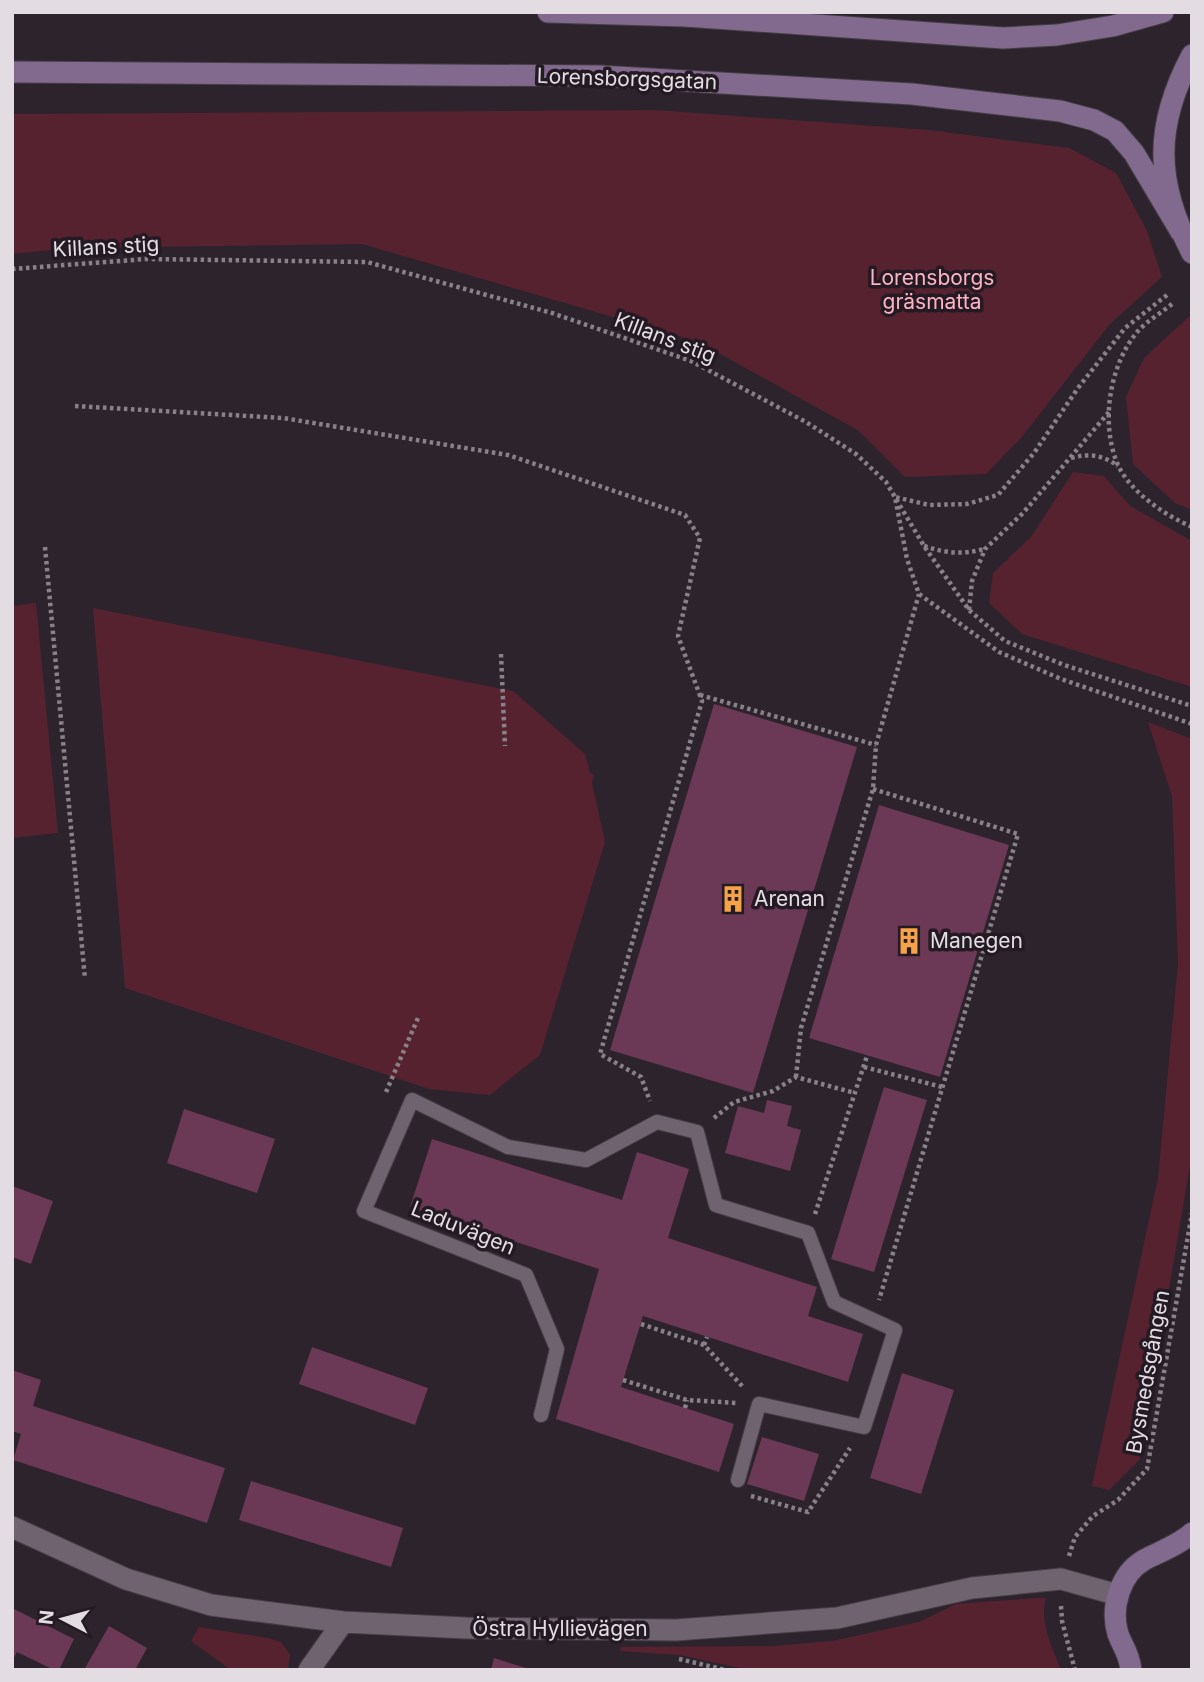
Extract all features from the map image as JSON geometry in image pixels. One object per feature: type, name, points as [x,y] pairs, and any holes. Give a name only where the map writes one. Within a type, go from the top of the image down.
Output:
[{"type":"main road","points":[[548,12],[685,16],[1003,38],[1113,26],[1163,12]]},
{"type":"main road","points":[[1192,55],[1177,83],[1166,118],[1165,185],[1181,232],[1192,253]]},
{"type":"main road","name":"Lorensborgsgatan","points":[[12,72],[600,76],[912,94],[1060,111],[1094,120],[1115,131],[1135,153],[1181,232]]},
{"type":"main road","points":[[1148,1670],[1130,1662],[1118,1634],[1115,1611],[1118,1595],[1124,1580],[1139,1563],[1192,1533]]},
{"type":"main road","points":[[1159,1552],[1182,1548],[1192,1550]]},
{"type":"street","name":"Östra Hyllievägen","points":[[12,1527],[126,1579],[211,1605],[343,1622],[466,1628],[676,1630],[837,1618],[972,1588],[1061,1578],[1118,1595]]},
{"type":"street","points":[[309,1670],[343,1622]]},
{"type":"lane","name":"Laduvägen","points":[[541,1415],[557,1349],[526,1275],[364,1211],[412,1100],[508,1147],[586,1160],[657,1122]]},
{"type":"lane","points":[[657,1122],[697,1132],[716,1205],[808,1233],[834,1302],[895,1331],[864,1427],[759,1404],[738,1480]]},
{"type":"path","name":"Killans stig","points":[[12,269],[146,259],[367,262],[552,313],[691,361],[806,422],[856,454],[886,482],[924,546],[969,610],[1005,641],[1065,665],[1192,706]]},
{"type":"path","points":[[796,1077],[801,1028],[873,789],[876,745],[919,594],[907,559],[895,497],[929,505],[967,504],[998,495],[1034,453],[1078,388],[1125,328],[1167,295]]},
{"type":"path","points":[[1118,466],[1111,438],[1110,411],[1118,363],[1140,330],[1172,304]]},
{"type":"path","points":[[75,406],[283,418],[508,455],[685,515],[700,538],[678,636],[702,701],[600,1054],[641,1077],[657,1122]]},
{"type":"path","points":[[969,610],[972,581],[985,549],[1023,513],[1110,411]]},
{"type":"path","points":[[1070,459],[1084,455],[1108,459],[1164,513],[1192,527]]},
{"type":"path","points":[[924,546],[943,552],[967,554],[985,549]]},
{"type":"path","points":[[45,547],[85,979]]},
{"type":"path","points":[[919,594],[999,652],[1061,679],[1192,724]]},
{"type":"path","points":[[501,654],[505,746]]},
{"type":"path","points":[[700,695],[876,745]]},
{"type":"path","points":[[873,789],[1018,834],[873,1321]]},
{"type":"path","points":[[386,1092],[418,1018]]},
{"type":"path","points":[[808,1233],[867,1056]]},
{"type":"path","points":[[864,1067],[942,1087]]},
{"type":"path","points":[[697,1132],[734,1102],[773,1091],[796,1077],[855,1093]]},
{"type":"path","name":"Bysmedsgången","points":[[1075,1670],[1062,1621],[1061,1578],[1075,1537],[1093,1516],[1118,1500],[1147,1469],[1192,1213]]},
{"type":"path","points":[[641,1324],[704,1345],[759,1404]]},
{"type":"path","points":[[704,1345],[707,1337]]},
{"type":"path","points":[[623,1380],[687,1400],[759,1404]]},
{"type":"path","points":[[685,1408],[687,1400]]},
{"type":"path","points":[[747,1495],[808,1511],[864,1427]]},
{"type":"green space","name":"Lorensborgs gräsmatta","points":[[654,110],[929,130],[1069,148],[1116,173],[1147,231],[1162,277],[1110,324],[1021,438],[986,474],[905,477],[859,431],[699,342],[362,244],[71,248],[12,254],[12,114]]},
{"type":"green space","points":[[1192,314],[1192,510],[1175,503],[1133,464],[1126,397],[1144,358]]},
{"type":"green space","points":[[1073,472],[1104,476],[1130,506],[1192,541],[1192,687],[1022,634],[989,603],[993,573],[1031,537]]},
{"type":"green space","points":[[36,603],[58,833],[12,838],[12,606]]},
{"type":"green space","points":[[93,608],[513,691],[585,754],[590,773],[594,775],[592,783],[605,842],[540,1055],[490,1095],[429,1089],[125,988]]},
{"type":"green space","points":[[1148,722],[1192,739],[1192,1154],[1140,1459],[1109,1490],[1092,1486],[1158,1178],[1178,964],[1172,796]]},
{"type":"green space","points":[[1046,1598],[1045,1626],[1061,1670],[749,1670],[680,1655],[620,1651],[621,1647],[773,1646],[832,1641],[919,1622],[956,1604]]},
{"type":"green space","points":[[199,1627],[281,1642],[290,1655],[288,1670],[231,1670],[191,1641]]},
{"type":"building","name":"Arenan","points":[[714,704],[857,747],[753,1093],[610,1050]]},
{"type":"building","name":"Manegen","points":[[879,805],[1009,845],[940,1077],[809,1038]]},
{"type":"building","points":[[884,1087],[927,1100],[874,1272],[831,1259]]},
{"type":"building","points":[[767,1100],[792,1106],[787,1126],[801,1130],[790,1171],[725,1153],[738,1106],[764,1113]]},
{"type":"building","points":[[184,1109],[275,1139],[257,1193],[167,1163]]},
{"type":"building","points":[[432,1139],[622,1200],[637,1152],[689,1169],[668,1238],[817,1287],[808,1316],[863,1334],[848,1382],[643,1316],[621,1387],[734,1424],[719,1472],[556,1419],[599,1269],[410,1207]]},
{"type":"building","points":[[12,1186],[53,1201],[31,1264],[12,1257]]},
{"type":"building","points":[[312,1347],[428,1388],[415,1425],[299,1384]]},
{"type":"building","points":[[12,1370],[41,1380],[33,1406],[225,1468],[207,1523],[13,1460],[21,1434],[12,1431]]},
{"type":"building","points":[[902,1373],[954,1390],[921,1494],[870,1478]]},
{"type":"building","points":[[762,1437],[819,1454],[804,1501],[747,1484]]},
{"type":"building","points":[[251,1481],[403,1528],[391,1567],[239,1520]]},
{"type":"building","points":[[14,1609],[74,1639],[59,1670],[17,1652],[12,1661]]},
{"type":"building","points":[[109,1626],[147,1648],[135,1670],[84,1670]]},
{"type":"building","points":[[494,1658],[529,1669],[529,1670],[491,1670]]},
{"type":"place","name":"Arenan","points":[[733,899]]},
{"type":"place","name":"Manegen","points":[[909,941]]}]
